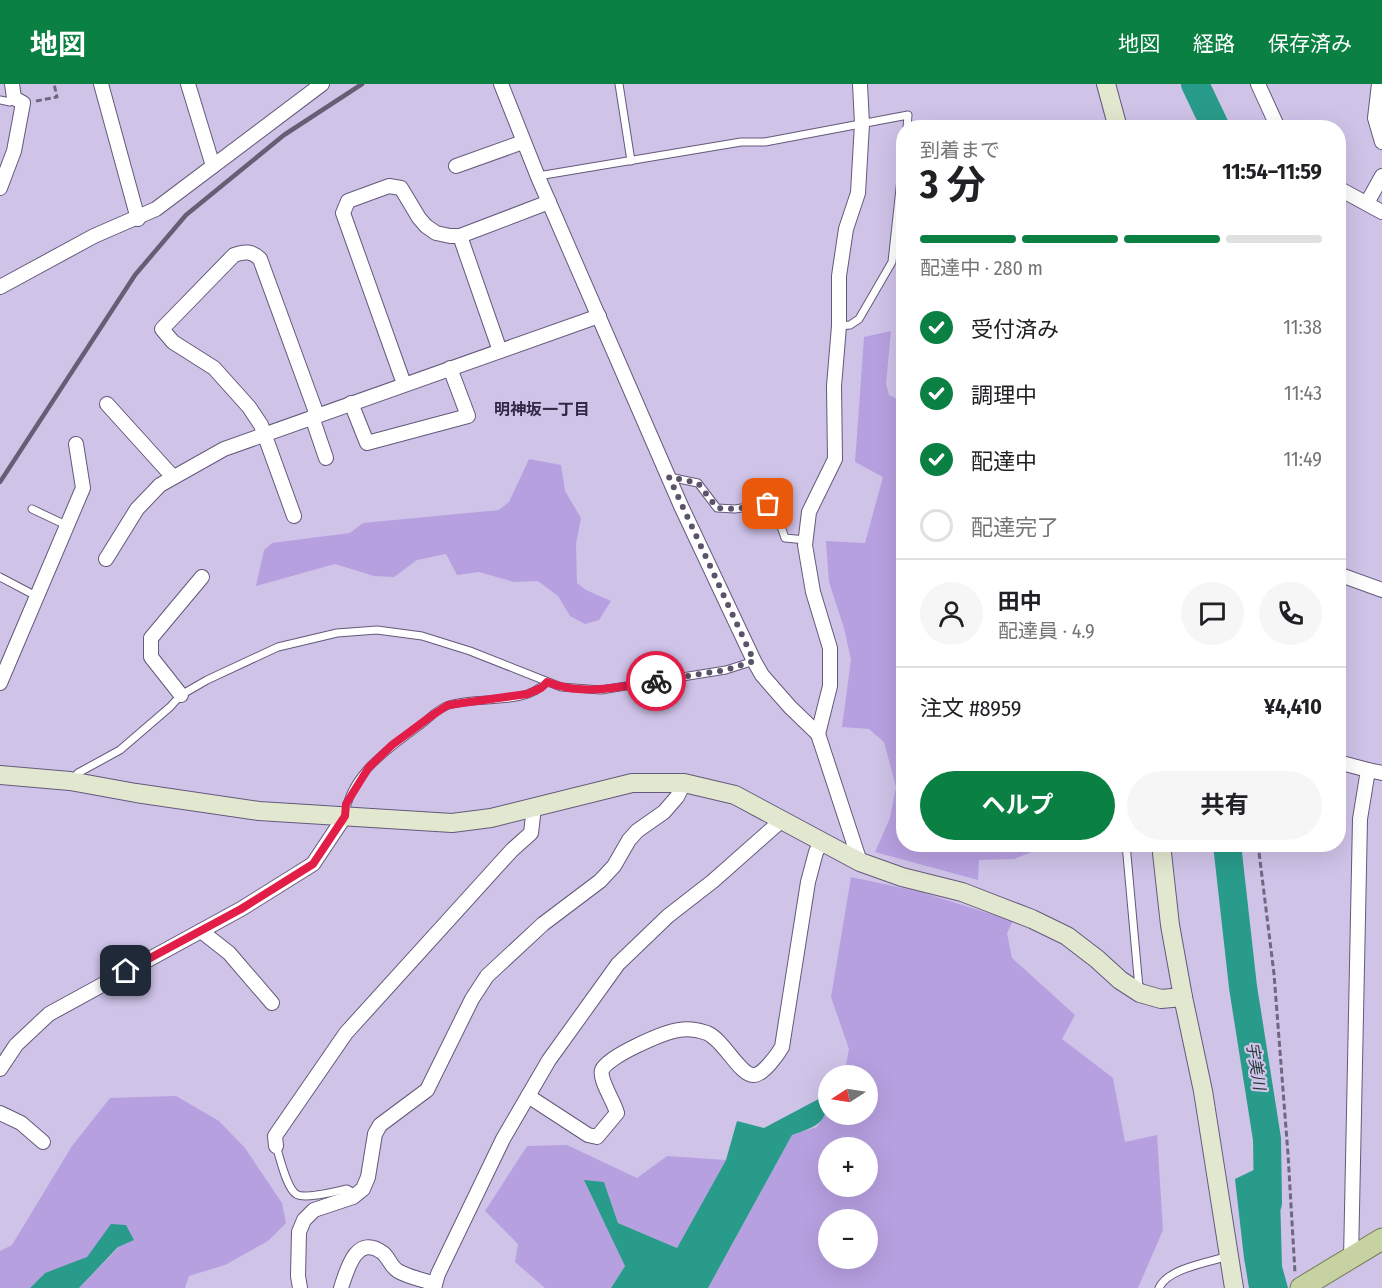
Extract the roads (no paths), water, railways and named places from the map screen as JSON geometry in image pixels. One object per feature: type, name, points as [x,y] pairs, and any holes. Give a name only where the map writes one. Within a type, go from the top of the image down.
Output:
[{"type":"main road","points":[[1299,1283],[1351,1259],[1382,1239]]},
{"type":"street","points":[[0,188],[14,151],[19,101],[12,84]]},
{"type":"street","points":[[101,84],[138,219]]},
{"type":"street","points":[[188,84],[213,166]]},
{"type":"street","points":[[0,287],[87,240],[156,209],[322,84]]},
{"type":"street","points":[[501,84],[523,142],[669,477],[754,661],[762,675],[790,707],[818,734],[860,862]]},
{"type":"street","points":[[818,734],[830,686],[830,648],[813,591],[806,540],[809,512],[835,459],[834,386],[839,326],[839,276],[846,229],[858,193],[862,124],[860,84]]},
{"type":"street","points":[[1106,84],[1116,120]]},
{"type":"street","points":[[1379,84],[1375,118],[1382,142]]},
{"type":"street","points":[[1260,85],[1275,120]]},
{"type":"street","points":[[456,166],[523,142]]},
{"type":"street","points":[[1367,203],[1382,176]]},
{"type":"street","points":[[404,384],[343,213],[348,201],[389,186],[401,188],[426,226],[436,233],[460,236],[549,202]]},
{"type":"street","points":[[1346,192],[1382,212]]},
{"type":"street","points":[[460,236],[500,351]]},
{"type":"street","points":[[294,516],[261,425],[249,407],[214,368],[173,342],[162,329],[234,255],[244,252],[254,253],[260,259],[314,416],[326,458]]},
{"type":"street","points":[[106,559],[137,509],[159,485],[224,449],[599,316]]},
{"type":"street","points":[[351,403],[367,443],[468,416],[450,368]]},
{"type":"street","points":[[107,404],[173,477]]},
{"type":"street","points":[[0,683],[83,488],[76,444]]},
{"type":"street","points":[[181,695],[151,657],[151,638],[202,577]]},
{"type":"street","points":[[1346,577],[1382,590]]},
{"type":"street","points":[[1346,764],[1375,771],[1360,819],[1351,1259]]},
{"type":"street","points":[[0,775],[70,781],[136,794],[259,811],[452,823],[491,818],[632,783],[684,783],[735,795],[860,862],[902,878],[962,892],[1032,919],[1066,936],[1097,959],[1120,981],[1140,993],[1161,999],[1183,997]]},
{"type":"street","points":[[300,1288],[299,1232],[304,1220],[314,1210],[356,1194],[363,1189],[368,1177],[375,1134],[380,1125],[427,1090],[472,999],[487,976],[543,924],[600,881],[614,866],[628,840],[664,812],[677,797],[684,783]]},
{"type":"street","points":[[276,1146],[275,1136],[346,1033],[512,850],[531,833],[534,807]]},
{"type":"street","points":[[0,1069],[16,1045],[49,1014],[241,909],[313,864],[345,816]]},
{"type":"street","points":[[341,1288],[352,1258],[359,1250],[367,1248],[375,1248],[384,1254],[399,1271],[434,1286],[503,1139],[549,1060],[618,964],[668,916],[713,881],[782,820]]},
{"type":"street","points":[[528,1096],[588,1135],[597,1137],[617,1113],[602,1079],[602,1071],[608,1061],[660,1035],[678,1030],[692,1029],[717,1038],[743,1070],[752,1076],[757,1075],[777,1056],[782,1047],[808,882],[816,852],[821,843]]},
{"type":"street","points":[[1162,852],[1170,925],[1203,1091],[1234,1288]]},
{"type":"street","points":[[201,931],[229,953],[272,1003]]},
{"type":"street","points":[[0,1113],[21,1123],[43,1142]]},
{"type":"lane","points":[[619,84],[631,161]]},
{"type":"lane","points":[[0,100],[19,101]]},
{"type":"lane","points":[[538,177],[741,142],[765,142],[908,115],[908,120]]},
{"type":"lane","points":[[839,326],[850,325],[859,319],[892,262],[896,225]]},
{"type":"lane","points":[[669,477],[698,483],[717,508],[735,509],[768,504],[777,515],[785,538],[806,540]]},
{"type":"lane","points":[[32,509],[68,526]]},
{"type":"lane","points":[[0,577],[38,597]]},
{"type":"lane","points":[[70,781],[78,773],[120,750],[181,695],[207,680],[278,647],[338,633],[377,630],[422,636],[461,648],[561,687],[601,690],[726,670],[754,661]]},
{"type":"lane","points":[[345,816],[346,804],[369,767],[392,745],[434,714],[448,705],[527,694],[541,688],[547,682]]},
{"type":"lane","points":[[1127,852],[1140,993]]},
{"type":"lane","points":[[276,1146],[290,1186],[296,1194],[304,1197],[347,1189],[356,1194]]},
{"type":"lane","points":[[1159,1288],[1162,1281],[1173,1273],[1228,1257]]},
{"type":"waterway","name":"宇美川","points":[[1195,84],[1212,120]]},
{"type":"waterway","name":"宇美川","points":[[1228,852],[1243,987],[1267,1139],[1268,1203]]},
{"type":"railway","points":[[0,482],[135,275],[186,215],[284,135],[362,84]]},
{"type":"district","name":"明神坂一丁目","points":[[542,409]]}]
